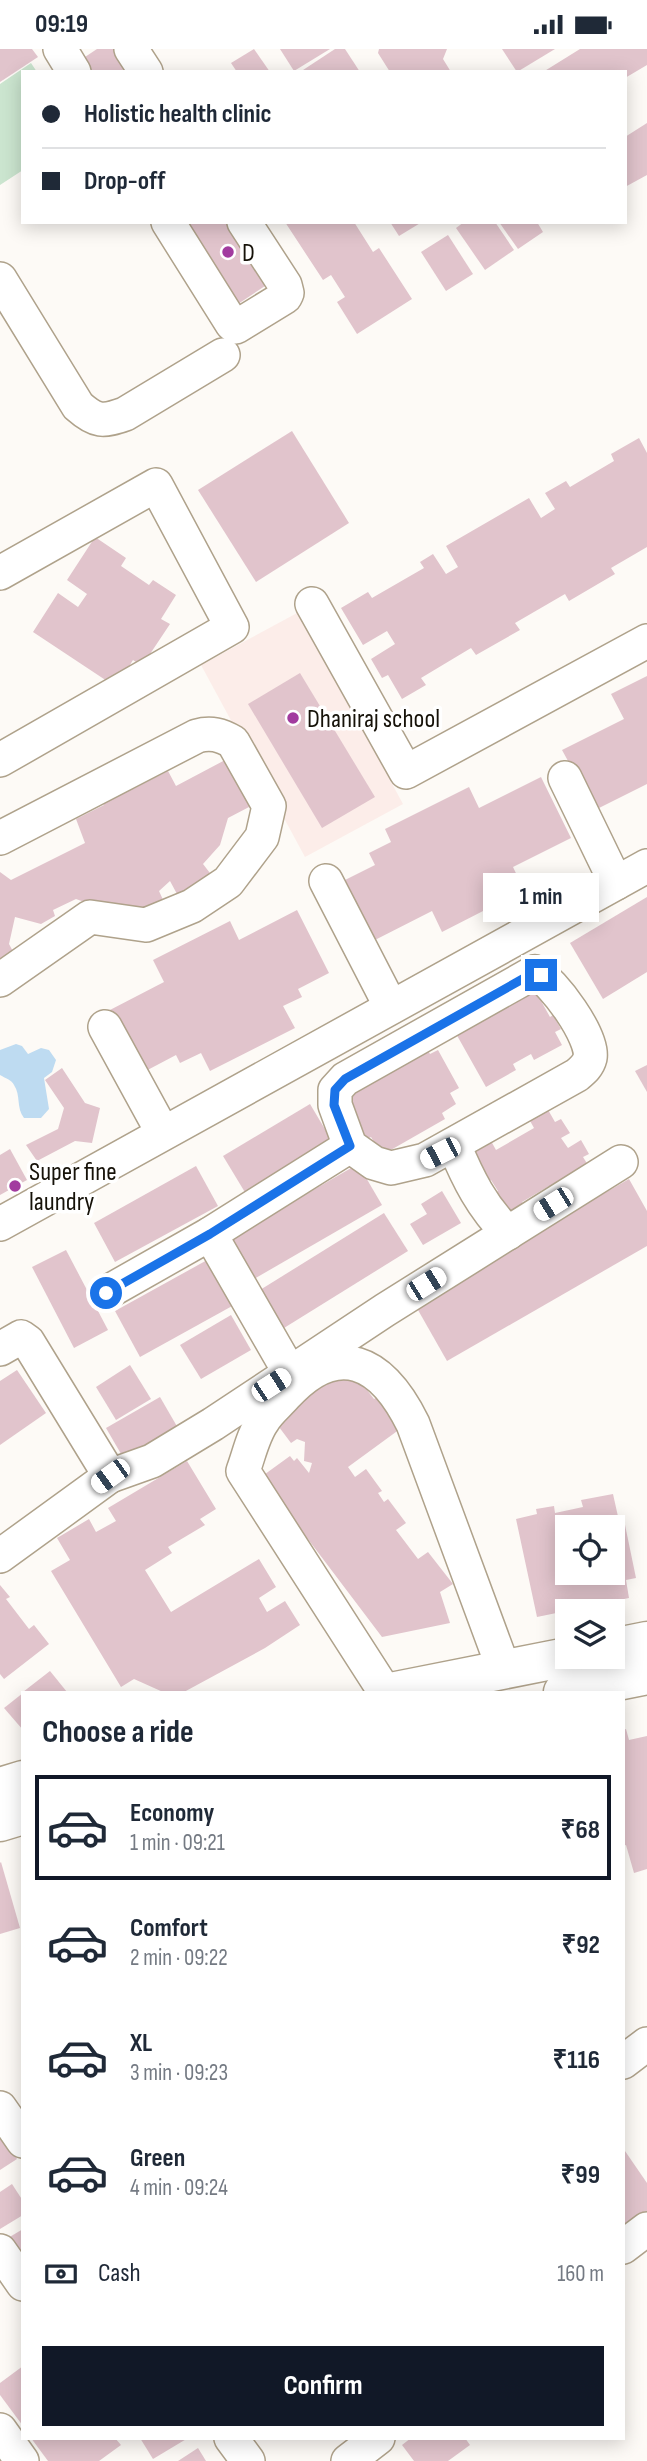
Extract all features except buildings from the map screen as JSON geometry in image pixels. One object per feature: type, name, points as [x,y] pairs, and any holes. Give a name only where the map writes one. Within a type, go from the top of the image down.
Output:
[{"type":"main road","points":[[625,1645],[647,1641]]},
{"type":"main road","points":[[396,1691],[555,1659]]},
{"type":"main road","points":[[568,1691],[647,1675]]},
{"type":"main road","points":[[0,1787],[21,1781]]},
{"type":"main road","points":[[0,1822],[21,1816]]},
{"type":"street","points":[[60,49],[73,70]]},
{"type":"street","points":[[131,49],[145,70]]},
{"type":"street","points":[[169,224],[236,327],[285,297],[287,293],[285,285],[245,224]]},
{"type":"street","points":[[0,279],[78,406],[91,418],[108,420],[125,414],[223,355]]},
{"type":"street","points":[[0,573],[156,485],[232,627],[0,760]]},
{"type":"street","points":[[312,604],[406,772],[647,641]]},
{"type":"street","points":[[0,838],[197,736],[208,733],[223,736],[233,742],[269,806],[262,837],[235,873],[228,882],[192,907],[146,925],[90,917],[0,981]]},
{"type":"street","points":[[565,778],[616,883]]},
{"type":"street","points":[[0,1224],[647,866]]},
{"type":"street","points":[[326,881],[391,1007]]},
{"type":"street","points":[[535,972],[557,991],[588,1042],[591,1056],[586,1067],[577,1075],[425,1160],[391,1168],[374,1163],[350,1146],[334,1105],[335,1090],[345,1079],[535,972]]},
{"type":"street","points":[[105,1027],[163,1133]]},
{"type":"street","points":[[454,1145],[468,1180],[489,1214],[508,1233]]},
{"type":"street","points":[[106,1293],[210,1234],[350,1146]]},
{"type":"street","points":[[0,1556],[110,1476],[152,1461],[213,1424],[621,1162]]},
{"type":"street","points":[[210,1234],[290,1373]]},
{"type":"street","points":[[0,1349],[21,1337],[28,1342],[110,1476]]},
{"type":"street","points":[[384,1691],[243,1471],[263,1421],[295,1385],[321,1367],[344,1361],[368,1369],[382,1379],[402,1401],[413,1424],[504,1670]]},
{"type":"street","points":[[625,2060],[647,2044]]},
{"type":"street","points":[[0,2108],[21,2138]]},
{"type":"street","points":[[625,2245],[647,2228]]},
{"type":"street","points":[[0,2251],[21,2281]]},
{"type":"street","points":[[0,2430],[22,2461]]},
{"type":"street","points":[[232,2440],[248,2461]]},
{"type":"street","points":[[348,2461],[375,2440]]},
{"type":"shaded area","name":"Dhaniraj school","points":[[299,612],[403,804],[305,857],[201,665]]},
{"type":"green space","points":[[31,63],[36,70],[21,70],[21,171],[0,185],[0,84]]},
{"type":"water","points":[[16,1044],[22,1046],[28,1054],[41,1048],[49,1050],[56,1060],[52,1072],[44,1078],[49,1109],[41,1118],[24,1118],[13,1083],[0,1075],[0,1050]]},
{"type":"place","name":"D","points":[[228,252]]},
{"type":"place","name":"Dhaniraj school","points":[[293,718]]},
{"type":"place","name":"Super fine laundry","points":[[15,1186]]},
{"type":"route","points":[[106,1293],[210,1234],[350,1146],[334,1105],[335,1090],[345,1079],[535,972],[541,975]]}]
